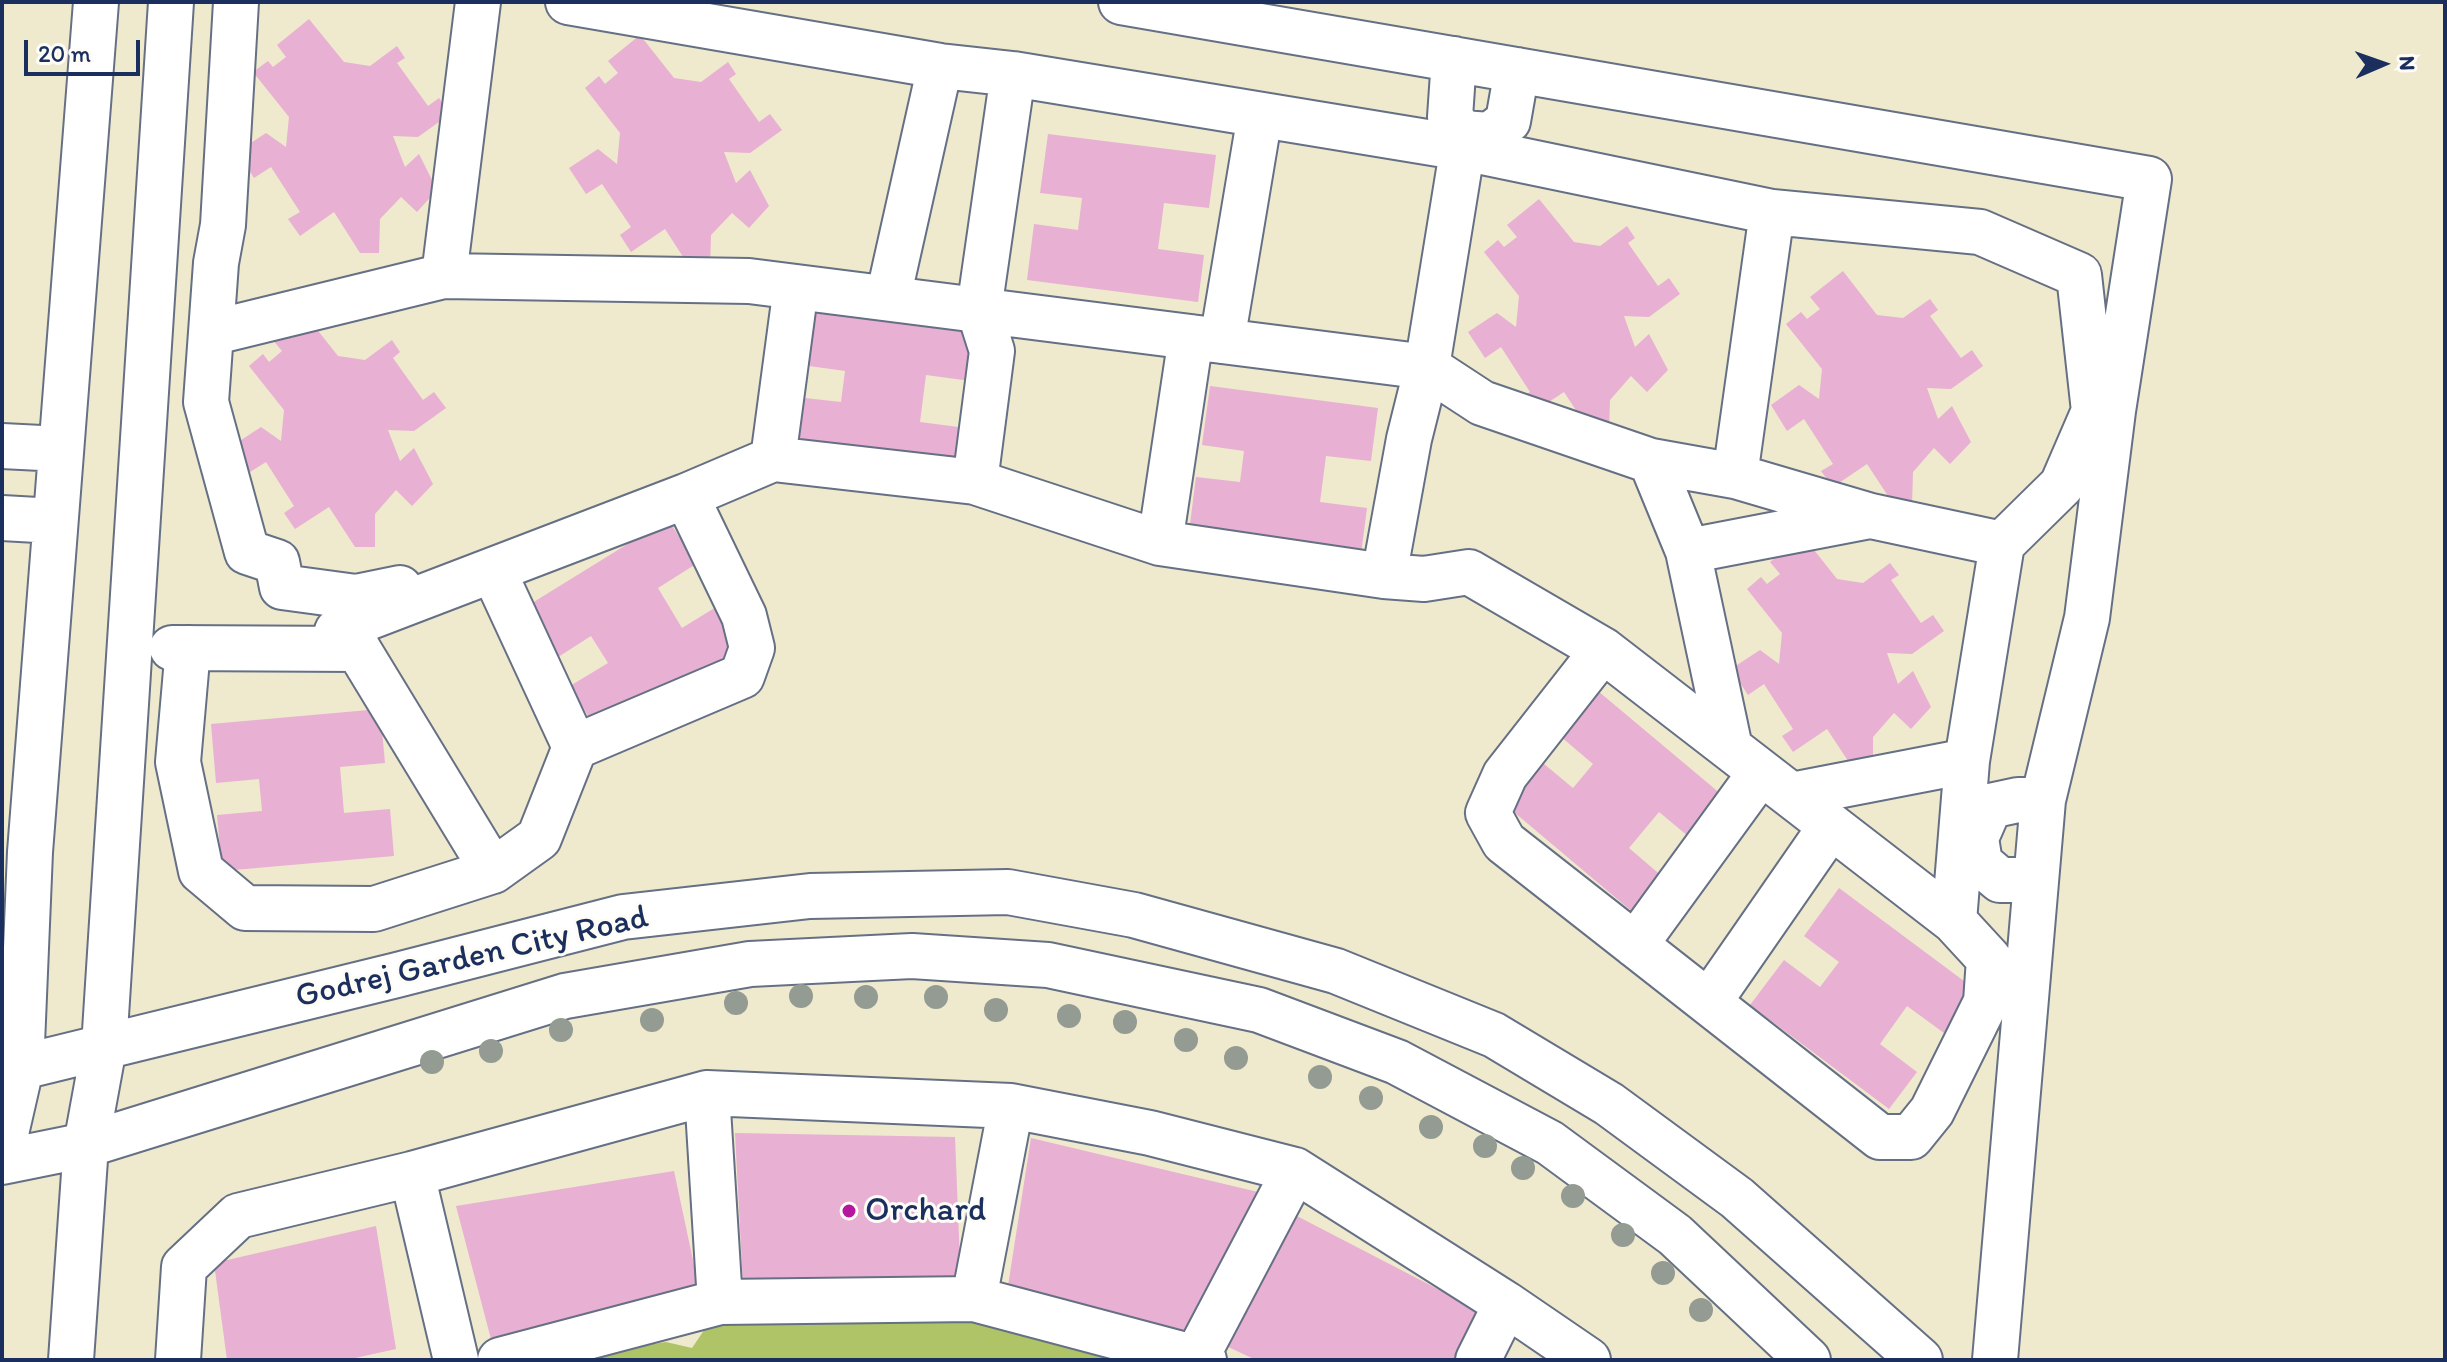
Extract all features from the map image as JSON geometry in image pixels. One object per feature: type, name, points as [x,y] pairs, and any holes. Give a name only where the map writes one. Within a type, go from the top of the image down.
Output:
[{"type":"street","points":[[2,1151],[30,852],[96,2]]},
{"type":"street","points":[[71,1360],[86,1145],[104,1047],[171,2]]},
{"type":"street","points":[[236,2],[223,225],[216,263],[206,402],[247,552],[277,562],[282,587],[358,649]]},
{"type":"street","points":[[444,276],[478,2]]},
{"type":"street","points":[[568,2],[940,66],[1013,74],[1260,115],[1464,140],[1772,212],[1980,232],[2079,275],[2094,411],[2062,485],[2002,544],[1967,761],[1969,836],[1954,921]]},
{"type":"street","points":[[1121,2],[2149,179],[2113,411],[2087,618],[2043,800],[1995,1360]]},
{"type":"street","points":[[1384,576],[1409,439],[1427,367],[1464,140],[1450,117],[1454,59]]},
{"type":"street","points":[[888,298],[940,66]]},
{"type":"street","points":[[1464,140],[1490,135],[1508,121],[1517,70]]},
{"type":"street","points":[[975,482],[992,351],[979,310],[1013,74]]},
{"type":"street","points":[[1160,543],[1260,115]]},
{"type":"street","points":[[1735,476],[1772,212]]},
{"type":"street","points":[[211,333],[444,276],[749,281],[1427,367],[1482,403],[1651,461],[1735,476],[1871,516],[2002,544]]},
{"type":"street","points":[[773,459],[796,287]]},
{"type":"street","points":[[2,446],[61,449]]},
{"type":"street","points":[[493,871],[358,649],[349,625],[686,496],[773,459],[975,482],[1160,543],[1384,576],[1424,579],[1469,572],[1603,650],[1954,921],[1989,959],[1986,1002],[1932,1111],[1911,1137],[1880,1137],[1504,842],[1488,813],[1505,775],[1603,650]]},
{"type":"street","points":[[1651,461],[1688,551],[1761,772]]},
{"type":"street","points":[[575,747],[742,676],[752,648],[744,616],[686,496]]},
{"type":"street","points":[[1688,551],[1871,516]]},
{"type":"street","points":[[2,518],[55,521]]},
{"type":"street","points":[[282,587],[356,597],[500,567]]},
{"type":"street","points":[[180,648],[178,762],[201,871],[245,908],[374,909],[493,871],[539,838],[575,747],[500,567]]},
{"type":"street","points":[[131,640],[158,639],[180,648],[358,649]]},
{"type":"street","points":[[127,694],[167,687],[177,677],[180,648]]},
{"type":"street","points":[[1761,772],[1967,761]]},
{"type":"street","points":[[1635,945],[1761,772]]},
{"type":"street","points":[[1969,836],[1990,806],[2018,800],[2043,800]]},
{"type":"street","points":[[1709,1002],[1831,826]]},
{"type":"street","points":[[1969,836],[1980,863],[2000,880],[2036,880]]},
{"type":"street","name":"Godrej Garden City Road","points":[[11,1070],[623,917],[810,896],[1008,892],[1134,915],[1336,971],[1494,1035],[1609,1104],[1737,1198],[1920,1360]]},
{"type":"street","points":[[2,1162],[86,1145],[565,996],[750,964],[912,956],[1048,965],[1259,1010],[1411,1070],[1550,1143],[1675,1235],[1808,1360]]},
{"type":"street","points":[[707,1093],[720,1302]]},
{"type":"street","points":[[178,1360],[184,1267],[238,1216],[412,1174],[707,1093],[1011,1106],[1150,1133],[1295,1170],[1588,1360]]},
{"type":"street","points":[[974,1299],[1011,1106]]},
{"type":"street","points":[[500,1360],[720,1302],[974,1299],[1201,1358],[1295,1170]]},
{"type":"street","points":[[412,1174],[456,1360]]},
{"type":"street","points":[[1478,1360],[1506,1304]]},
{"type":"green space","points":[[713,1317],[979,1319],[1141,1360],[551,1360],[666,1342],[692,1348]]},
{"type":"building","points":[[309,19],[344,62],[370,66],[397,46],[405,58],[397,63],[428,106],[439,98],[450,114],[418,137],[393,136],[405,167],[419,154],[437,190],[417,212],[401,197],[380,219],[379,253],[360,253],[334,212],[300,236],[288,219],[300,212],[271,167],[254,178],[237,152],[266,133],[286,147],[289,117],[253,72],[268,61],[273,67],[286,57],[277,45]]},
{"type":"building","points":[[640,35],[674,78],[701,82],[728,62],[736,74],[729,79],[759,122],[770,114],[782,130],[750,153],[724,152],[736,183],[750,170],[769,206],[749,228],[732,213],[711,235],[710,269],[691,269],[665,229],[631,252],[620,235],[631,227],[602,184],[586,194],[569,168],[598,149],[617,164],[620,133],[585,88],[599,76],[605,84],[618,73],[608,61]]},
{"type":"building","points":[[1048,134],[1216,155],[1209,208],[1164,203],[1158,249],[1204,255],[1198,302],[1027,280],[1034,224],[1078,230],[1082,198],[1040,193]]},
{"type":"building","points":[[1539,199],[1574,242],[1600,246],[1627,226],[1635,238],[1628,243],[1658,286],[1669,278],[1680,294],[1649,317],[1624,316],[1635,347],[1649,334],[1668,370],[1647,392],[1631,376],[1610,400],[1609,433],[1591,433],[1564,392],[1529,415],[1519,399],[1530,392],[1501,347],[1485,358],[1468,332],[1497,313],[1516,327],[1519,296],[1484,252],[1498,240],[1504,247],[1517,237],[1507,225]]},
{"type":"building","points":[[1843,271],[1877,315],[1903,318],[1930,299],[1938,310],[1930,316],[1961,358],[1972,350],[1983,366],[1951,389],[1927,388],[1938,419],[1952,406],[1971,442],[1950,464],[1934,448],[1913,472],[1912,505],[1894,505],[1867,464],[1833,487],[1821,471],[1833,464],[1804,419],[1787,431],[1771,405],[1799,385],[1819,399],[1822,369],[1786,324],[1801,312],[1807,319],[1820,309],[1810,297]]},
{"type":"building","points":[[809,306],[978,328],[971,381],[926,375],[920,422],[966,428],[960,474],[789,452],[796,397],[841,402],[845,371],[802,365]]},
{"type":"building","points":[[304,313],[338,356],[365,360],[392,340],[400,352],[393,358],[423,400],[434,392],[446,408],[414,431],[388,430],[400,461],[414,448],[433,484],[412,506],[396,490],[375,514],[375,547],[355,547],[329,507],[295,529],[284,513],[294,506],[266,462],[250,472],[232,446],[261,427],[281,441],[284,410],[249,366],[263,354],[269,362],[282,351],[272,339]]},
{"type":"building","points":[[1210,386],[1378,408],[1371,461],[1326,456],[1320,502],[1367,508],[1361,554],[1189,532],[1196,477],[1240,482],[1244,451],[1202,445]]},
{"type":"building","points":[[668,519],[696,564],[658,588],[682,628],[721,604],[746,644],[599,734],[570,686],[608,663],[591,636],[555,659],[524,608]]},
{"type":"building","points":[[1803,536],[1837,579],[1863,583],[1890,563],[1899,575],[1891,580],[1921,623],[1933,615],[1944,631],[1912,654],[1887,653],[1898,684],[1913,671],[1931,707],[1911,729],[1894,713],[1873,737],[1873,770],[1854,770],[1827,729],[1793,752],[1782,736],[1793,729],[1764,684],[1748,695],[1731,669],[1760,650],[1779,664],[1782,633],[1747,589],[1761,577],[1767,584],[1780,574],[1770,562]]},
{"type":"building","points":[[1598,691],[1728,800],[1694,841],[1659,812],[1629,848],[1664,878],[1635,914],[1502,802],[1538,759],[1573,788],[1593,764],[1560,736]]},
{"type":"building","points":[[380,709],[385,763],[340,767],[344,813],[390,809],[394,856],[222,871],[217,815],[262,811],[259,779],[216,783],[211,724]]},
{"type":"building","points":[[1839,888],[1976,990],[1944,1033],[1907,1006],[1880,1044],[1917,1072],[1889,1109],[1750,1005],[1784,960],[1820,987],[1839,962],[1804,936]]},
{"type":"building","name":"Orchard","points":[[735,1133],[955,1137],[961,1288],[743,1285]]},
{"type":"building","name":"Orchard","points":[[1031,1138],[1258,1192],[1189,1342],[1008,1286]]},
{"type":"building","points":[[674,1171],[700,1293],[492,1343],[456,1206]]},
{"type":"building","points":[[1293,1214],[1484,1313],[1458,1360],[1256,1360],[1222,1344]]},
{"type":"building","points":[[376,1226],[396,1349],[346,1360],[227,1360],[214,1263]]},
{"type":"place","name":"Orchard","points":[[849,1211]]}]
